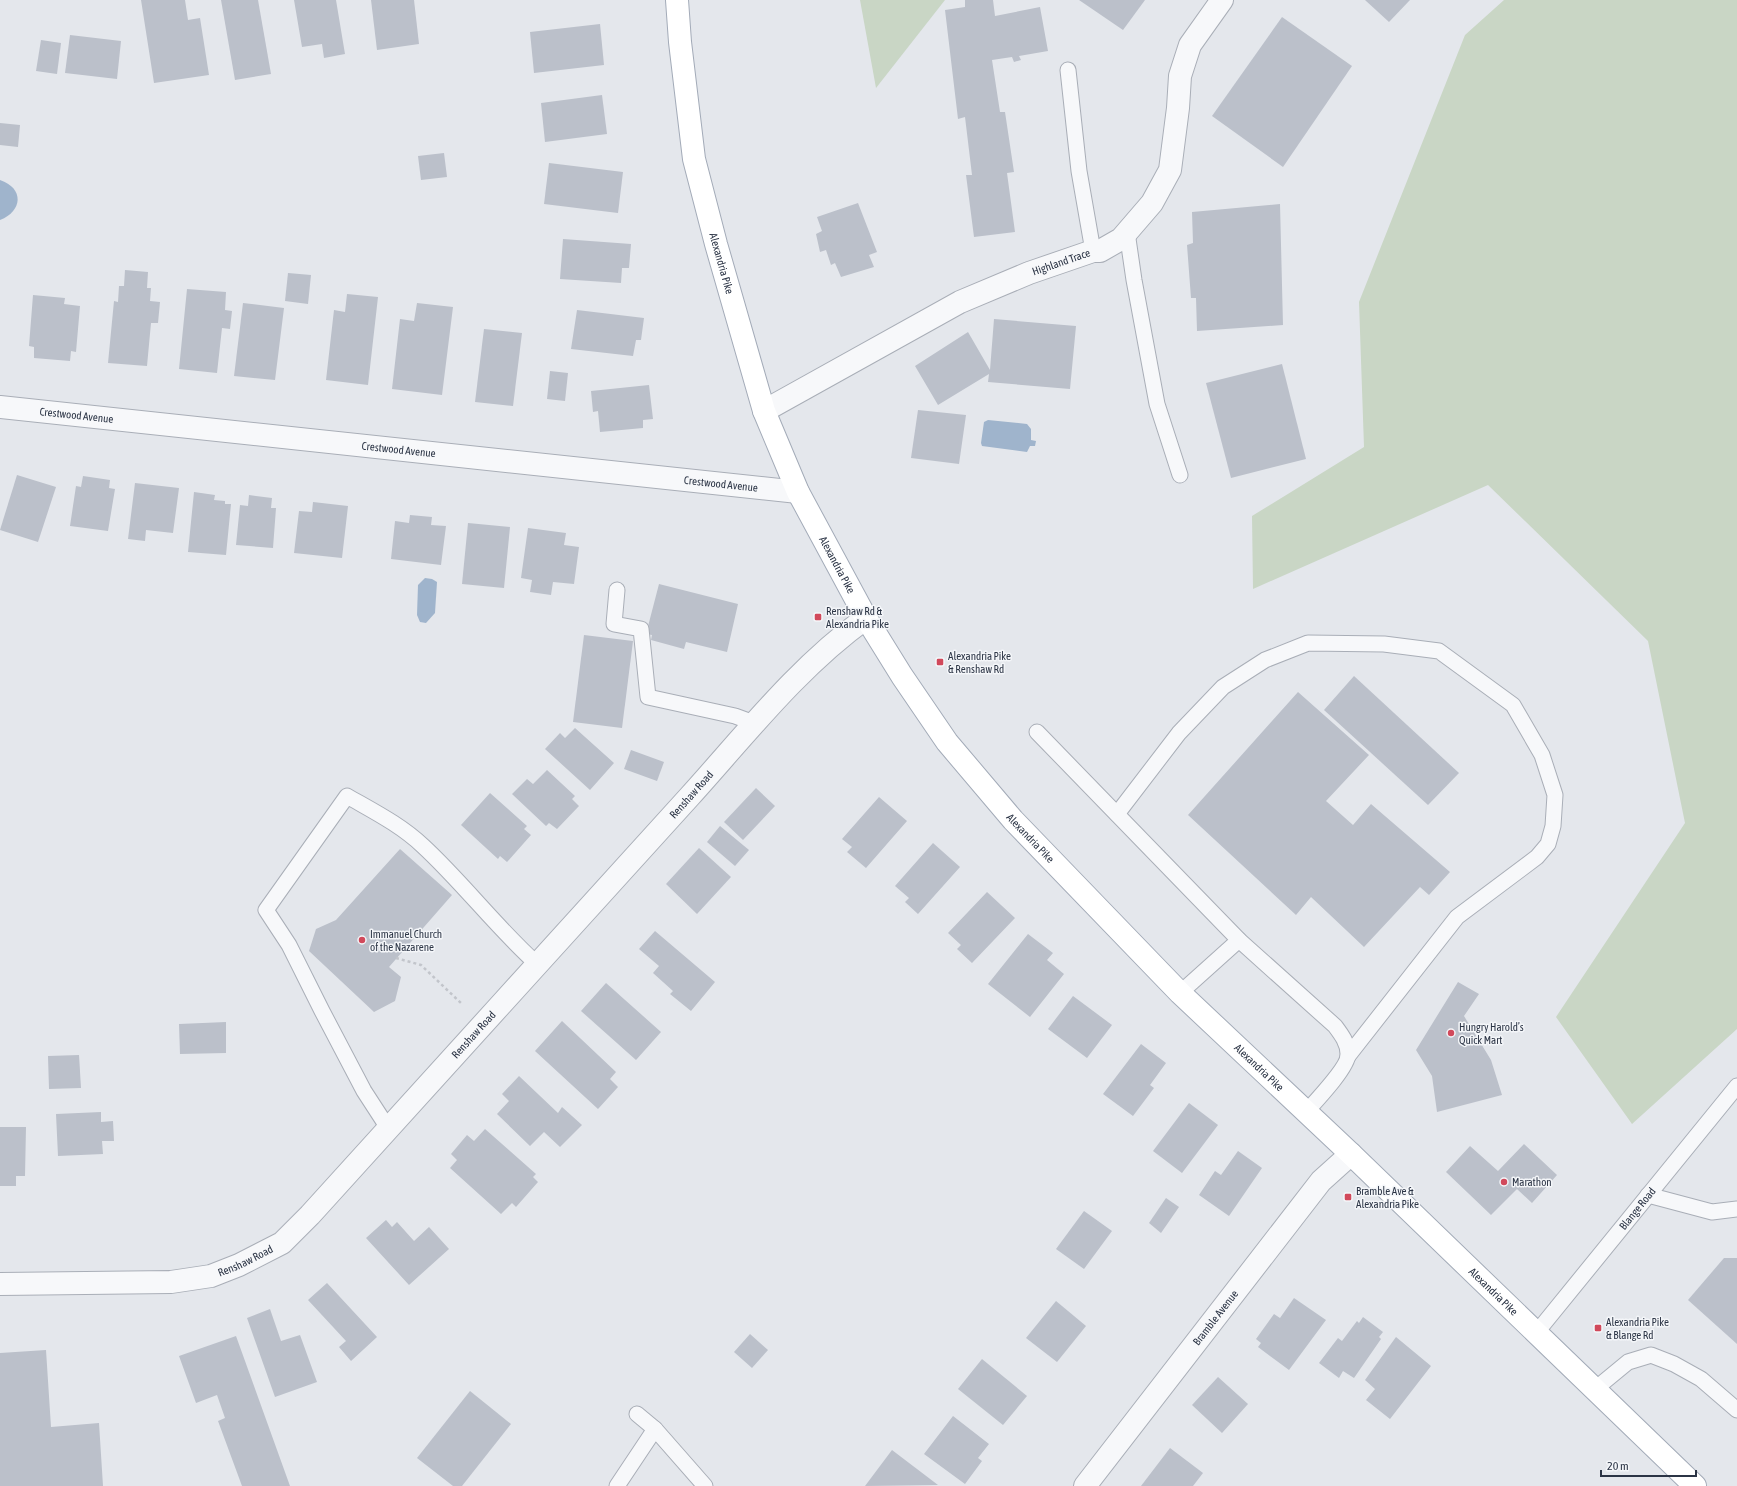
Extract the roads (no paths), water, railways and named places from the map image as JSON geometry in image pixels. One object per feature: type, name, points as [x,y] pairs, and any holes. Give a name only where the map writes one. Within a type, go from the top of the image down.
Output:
[{"type":"main road","name":"Alexandria Pike","points":[[677,0],[680,42],[694,159],[716,244],[764,410],[798,492],[866,618],[946,742],[1013,820],[1180,993],[1537,1332],[1594,1390],[1695,1486]]},
{"type":"street","name":"Highland Trace","points":[[764,410],[960,302],[1029,273],[1093,251],[1100,251],[1122,239],[1152,203],[1170,170],[1178,108],[1180,76],[1190,45],[1222,0]]},
{"type":"street","name":"Crestwood Avenue","points":[[0,407],[798,492]]},
{"type":"street","name":"Renshaw Road","points":[[0,1284],[171,1282],[211,1276],[239,1265],[282,1243],[310,1216],[754,724],[770,704],[843,635],[866,618]]},
{"type":"street","name":"Bramble Avenue","points":[[1085,1486],[1321,1181],[1351,1154]]},
{"type":"lane","points":[[1068,70],[1079,171],[1093,251]]},
{"type":"lane","points":[[1127,232],[1134,280],[1157,404],[1180,475]]},
{"type":"lane","points":[[618,590],[614,624],[641,629],[648,697],[735,716],[754,724]]},
{"type":"lane","points":[[1118,814],[1179,733],[1223,687],[1265,660],[1308,643],[1384,644],[1440,651],[1513,706],[1542,755],[1555,795],[1553,826],[1548,844],[1537,857],[1457,917],[1348,1056],[1345,1065],[1306,1112]]},
{"type":"lane","points":[[1037,732],[1239,940],[1335,1026],[1344,1039],[1348,1056]]},
{"type":"lane","points":[[388,1128],[361,1084],[289,945],[266,910],[347,796],[388,819],[422,844],[537,964]]},
{"type":"lane","points":[[1180,993],[1239,940]]},
{"type":"lane","name":"Blange Road","points":[[1537,1332],[1737,1086]]},
{"type":"lane","points":[[1648,1195],[1712,1212],[1737,1209]]},
{"type":"lane","points":[[1594,1390],[1628,1362],[1651,1355],[1674,1364],[1701,1379],[1737,1410]]},
{"type":"lane","points":[[638,1414],[655,1429],[705,1486]]},
{"type":"lane","points":[[617,1486],[655,1429]]},
{"type":"water","points":[[0,180],[13,188],[17,194],[18,200],[13,211],[8,216],[0,220]]},
{"type":"water","points":[[988,420],[1027,424],[1031,429],[1031,440],[1036,441],[1035,446],[1030,446],[1027,452],[982,446],[981,443],[984,422]]},
{"type":"water","points":[[425,578],[432,579],[437,582],[435,613],[426,623],[420,622],[417,615],[418,585]]},
{"type":"place","name":"Renshaw Rd & Alexandria Pike","points":[[818,617]]},
{"type":"place","name":"Alexandria Pike & Renshaw Rd","points":[[940,662]]},
{"type":"place","name":"Immanuel Church of the Nazarene","points":[[362,940]]},
{"type":"place","name":"Hungry Harold’s Quick Mart","points":[[1451,1033]]},
{"type":"place","name":"Marathon","points":[[1504,1182]]},
{"type":"place","name":"Bramble Ave & Alexandria Pike","points":[[1348,1197]]},
{"type":"place","name":"Alexandria Pike & Blange Rd","points":[[1598,1328]]}]
